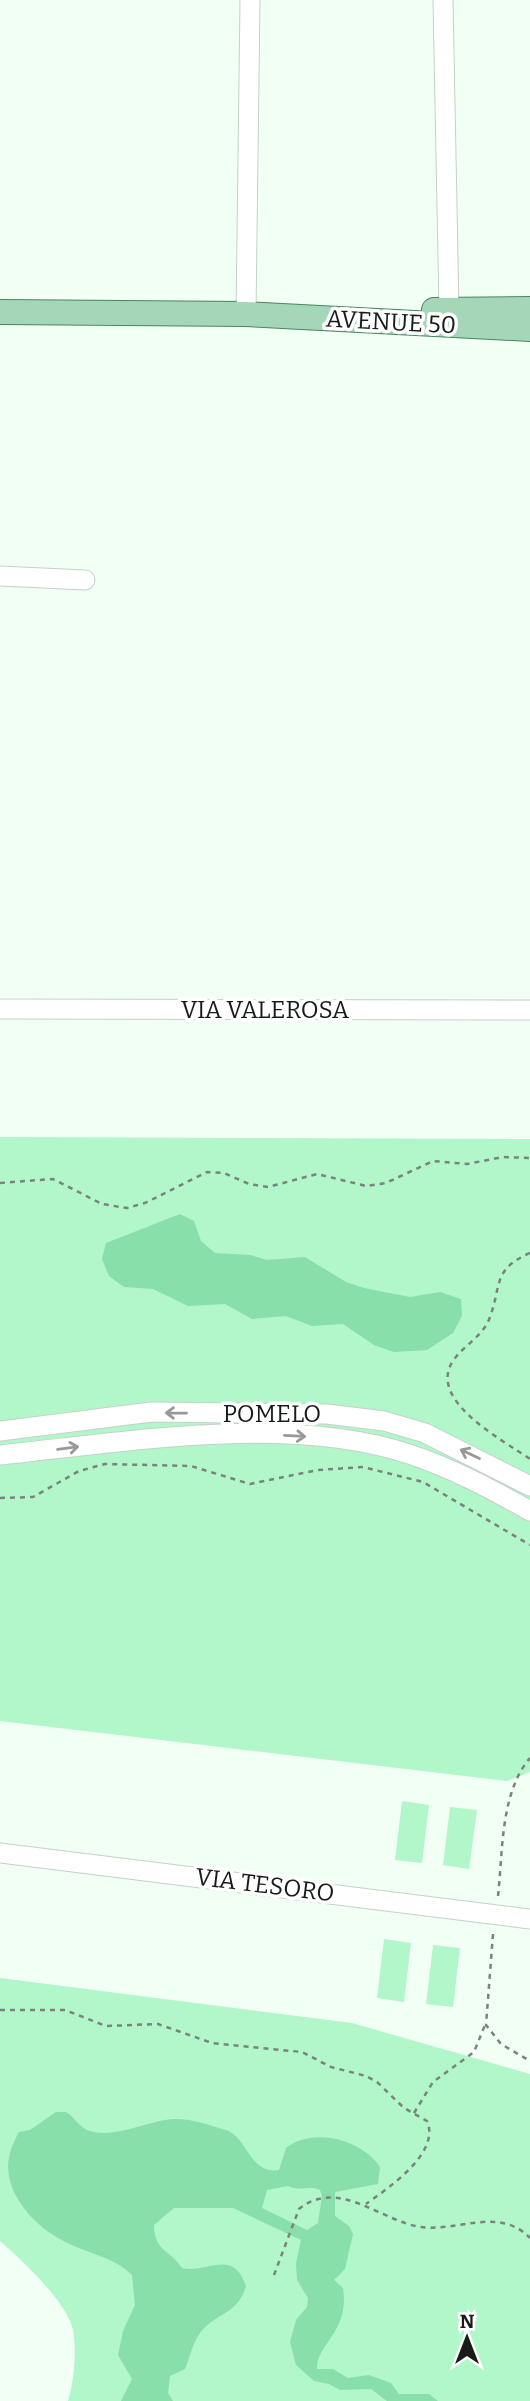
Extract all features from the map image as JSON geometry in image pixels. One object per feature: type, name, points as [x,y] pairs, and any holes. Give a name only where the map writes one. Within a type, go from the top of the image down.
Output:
[{"type":"main road","name":"AVENUE 50","points":[[0,312],[249,314],[530,309]]},
{"type":"main road","name":"AVENUE 50","points":[[249,314],[530,329]]},
{"type":"street","points":[[249,314],[250,0]]},
{"type":"street","points":[[443,0],[450,310]]},
{"type":"street","points":[[0,576],[85,580]]},
{"type":"street","name":"VIA VALEROSA","points":[[0,1009],[530,1010]]},
{"type":"street","name":"POMELO","points":[[0,1431],[152,1412],[327,1413],[384,1421],[425,1433],[530,1486]]},
{"type":"street","name":"POMELO","points":[[0,1455],[185,1435],[351,1440],[409,1453],[530,1511]]},
{"type":"street","name":"VIA TESORO","points":[[0,1853],[530,1919]]},
{"type":"path","points":[[0,1183],[53,1179],[102,1204],[127,1208],[145,1203],[207,1172],[224,1173],[249,1184],[268,1187],[317,1174],[366,1186],[386,1183],[432,1161],[467,1164],[510,1156],[530,1158]]},
{"type":"path","points":[[530,1253],[504,1269],[496,1286],[488,1322],[454,1359],[447,1381],[452,1397],[470,1417],[530,1459]]},
{"type":"path","points":[[0,1498],[33,1497],[79,1471],[105,1464],[191,1466],[250,1484],[318,1470],[363,1467],[423,1482],[530,1545]]},
{"type":"path","points":[[0,2010],[65,2010],[106,2026],[158,2024],[212,2043],[302,2052],[331,2067],[366,2076],[377,2082],[404,2108],[427,2121],[430,2142],[402,2176],[366,2204]]},
{"type":"path","points":[[414,2113],[433,2082],[474,2052],[486,2025]]},
{"type":"path","points":[[274,2275],[299,2209],[318,2199],[366,2204],[418,2227],[491,2221],[513,2225],[530,2238]]},
{"type":"shaded area","points":[[0,1137],[530,1139],[530,1772],[507,1781],[0,1721]]},
{"type":"shaded area","points":[[180,1214],[194,1221],[201,1241],[215,1253],[250,1255],[267,1260],[305,1257],[346,1282],[364,1288],[410,1297],[440,1292],[461,1299],[462,1316],[453,1333],[427,1350],[394,1352],[374,1345],[343,1324],[312,1326],[286,1316],[252,1319],[225,1304],[188,1306],[153,1289],[124,1287],[109,1276],[102,1259],[106,1243]]},
{"type":"shaded area","points":[[402,1801],[429,1805],[422,1863],[395,1860]]},
{"type":"shaded area","points":[[450,1807],[477,1810],[469,1869],[443,1865]]},
{"type":"shaded area","points":[[384,1939],[411,1943],[404,2002],[377,1998]]},
{"type":"shaded area","points":[[433,1945],[460,1948],[453,2007],[426,2004]]},
{"type":"shaded area","points":[[0,1978],[352,2023],[530,2074],[530,2401],[68,2401],[75,2356],[73,2330],[69,2319],[42,2282],[0,2241]]},
{"type":"shaded area","points":[[56,2112],[66,2112],[87,2130],[107,2133],[163,2120],[193,2121],[233,2134],[255,2162],[269,2170],[279,2170],[286,2148],[309,2138],[336,2139],[361,2149],[380,2167],[378,2184],[335,2192],[335,2216],[349,2226],[353,2234],[345,2269],[334,2280],[343,2288],[342,2316],[318,2360],[317,2369],[333,2369],[348,2378],[369,2375],[391,2383],[399,2394],[429,2394],[438,2401],[387,2401],[371,2389],[340,2390],[314,2381],[296,2365],[290,2342],[296,2320],[307,2307],[308,2298],[297,2280],[296,2263],[301,2240],[233,2208],[174,2208],[154,2225],[157,2240],[164,2250],[182,2268],[226,2265],[234,2268],[241,2274],[246,2286],[237,2303],[200,2333],[185,2369],[170,2376],[168,2393],[173,2401],[121,2401],[132,2379],[118,2355],[123,2331],[135,2305],[132,2275],[115,2263],[53,2235],[21,2204],[9,2178],[8,2162],[19,2132],[30,2130]],"holes":[[[288,2186],[320,2190],[322,2196],[318,2223],[307,2230],[262,2208],[267,2190]]]}]
